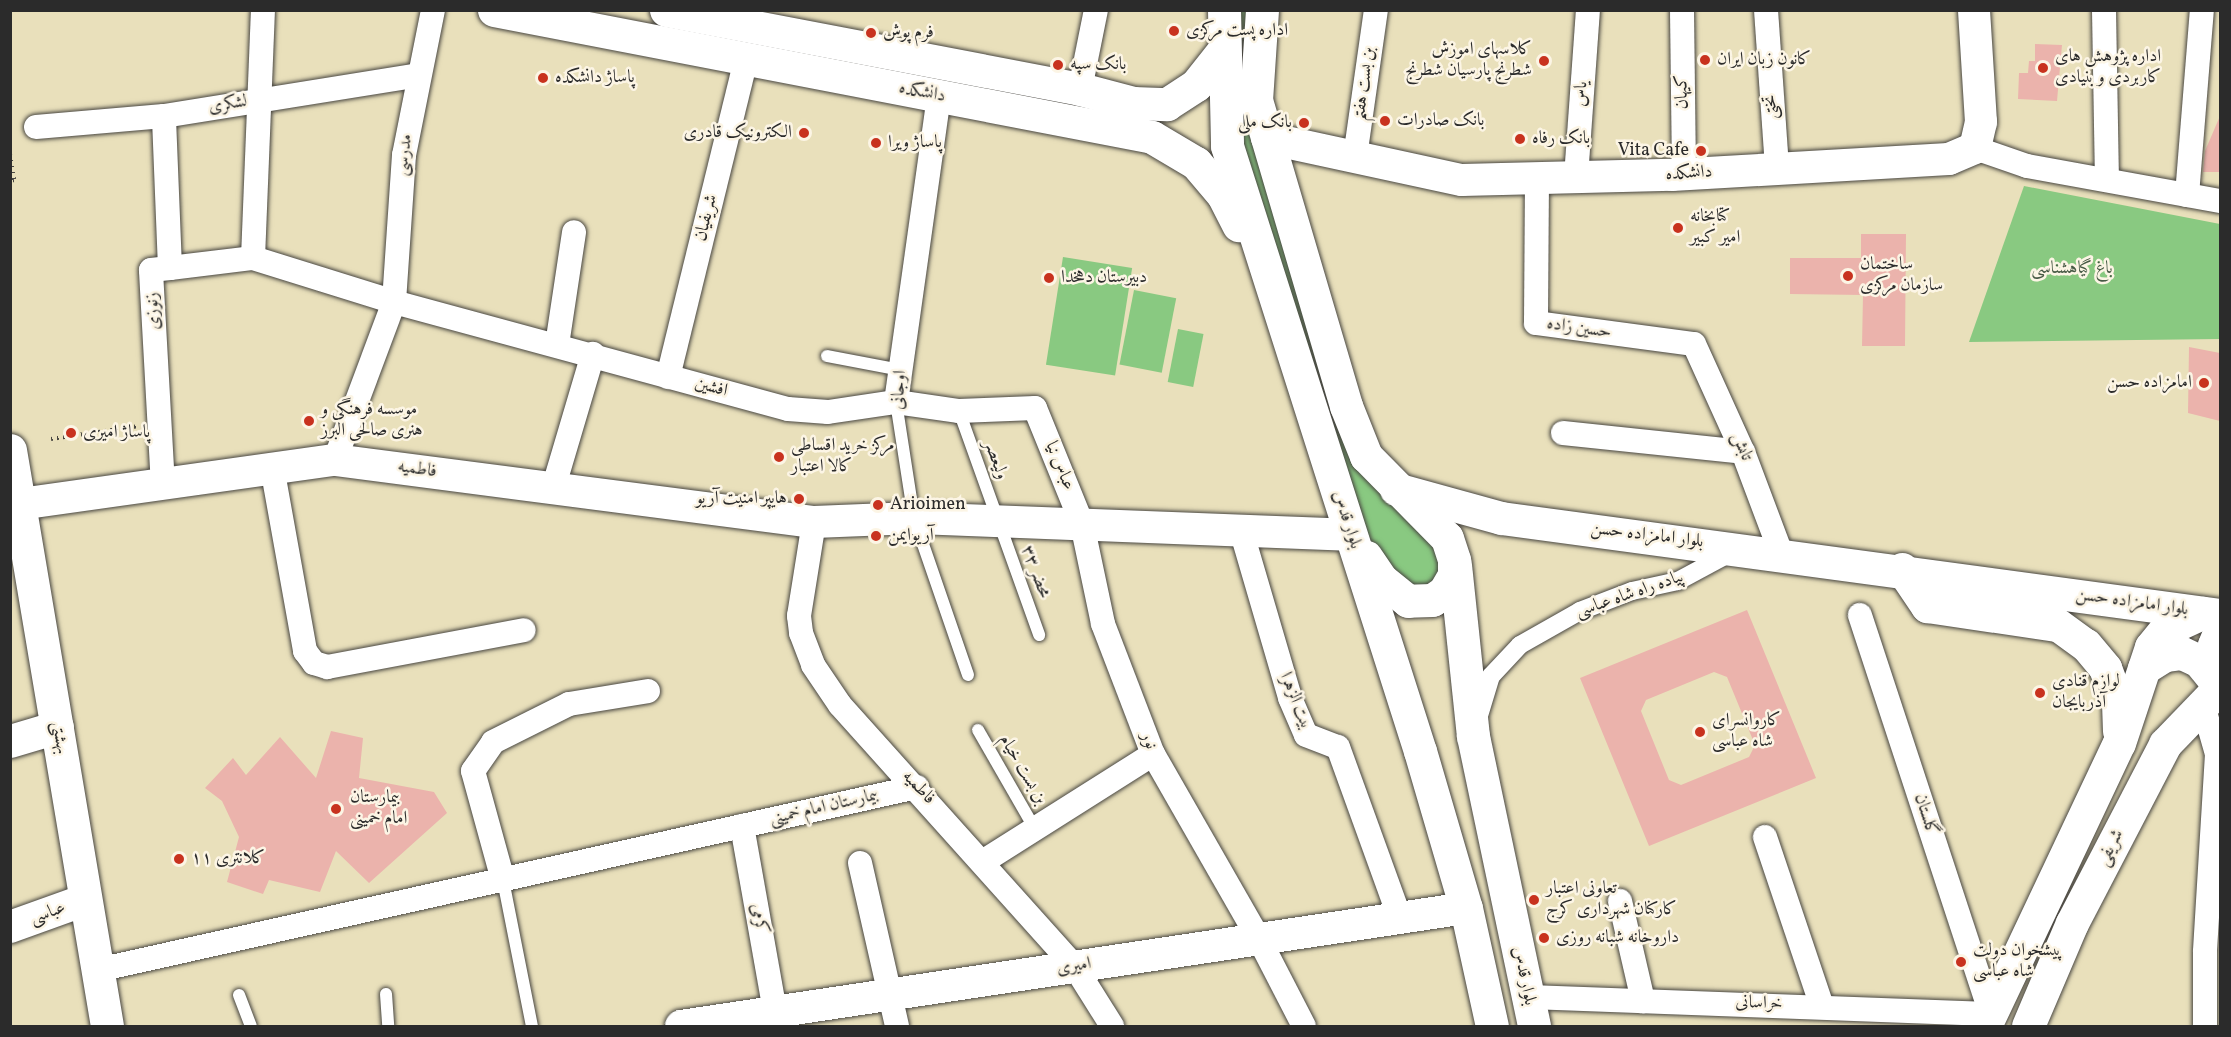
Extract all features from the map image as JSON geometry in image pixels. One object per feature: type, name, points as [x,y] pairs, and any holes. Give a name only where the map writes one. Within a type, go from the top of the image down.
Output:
[{"type":"main road","name":"دانشکده","points":[[494,10],[1152,137],[1196,163],[1222,195],[1273,292]]},
{"type":"main road","name":"دانشکده","points":[[666,10],[731,17],[1080,89],[1133,103],[1167,104],[1196,85],[1223,51]]},
{"type":"main road","name":"بلوار قدس","points":[[1224,10],[1223,51],[1227,146],[1351,535],[1466,908],[1492,1026]]},
{"type":"main road","points":[[1262,10],[1256,100],[1346,406],[1366,456],[1396,489]]},
{"type":"main road","name":"بهشتی","points":[[10,450],[107,1026]]},
{"type":"main road","name":"بلوار قدس","points":[[1396,489],[1441,531],[1454,560],[1473,736],[1531,1012]]},
{"type":"main road","name":"بلوار امامزاده حسن","points":[[1396,489],[1501,518],[1902,569],[2214,619]]},
{"type":"main road","points":[[1351,535],[1381,579],[1408,601],[1432,600],[1444,592],[1454,575],[1454,560]]},
{"type":"main road","name":"بلوار امامزاده حسن","points":[[1902,569],[1927,606],[2058,625],[2086,645],[2105,668],[2118,702],[2119,743]]},
{"type":"main road","points":[[2214,619],[2215,687]]},
{"type":"main road","name":"شریفی","points":[[1988,1020],[2119,743],[2151,647],[2165,630],[2214,619]]},
{"type":"main road","points":[[2144,668],[2165,655],[2182,653],[2199,661],[2215,681],[2215,687]]},
{"type":"main road","name":"شریفی","points":[[2028,1026],[2072,922],[2166,744],[2215,687]]},
{"type":"main road","points":[[10,741],[57,727]]},
{"type":"street","points":[[253,258],[263,10]]},
{"type":"street","name":"مدرسی","points":[[334,460],[394,302],[404,155],[433,10]]},
{"type":"street","points":[[1080,89],[1096,10]]},
{"type":"street","name":"بن بست هفتم","points":[[1355,157],[1376,10]]},
{"type":"street","name":"یاس","points":[[1576,177],[1588,10]]},
{"type":"street","name":"کیهان","points":[[1682,10],[1684,174]]},
{"type":"street","name":"تختی","points":[[1766,10],[1777,168]]},
{"type":"street","points":[[1974,10],[1981,122],[1974,148],[2027,166],[2220,201]]},
{"type":"street","points":[[2104,10],[2107,179]]},
{"type":"street","points":[[2187,195],[2202,10]]},
{"type":"street","name":"شریفیان","points":[[668,377],[746,59]]},
{"type":"street","name":"لشکری","points":[[36,128],[164,116],[419,75]]},
{"type":"street","name":"اوجانی","points":[[896,402],[939,96]]},
{"type":"street","name":"زنوزی","points":[[164,116],[170,267],[152,270],[164,486]]},
{"type":"street","name":"دانشکده","points":[[1267,138],[1462,180],[1684,174],[1949,159],[1974,148]]},
{"type":"street","name":"حسین زاده","points":[[1537,178],[1536,323],[1694,344]]},
{"type":"street","points":[[557,345],[574,232]]},
{"type":"street","points":[[170,267],[253,258],[394,302]]},
{"type":"street","name":"افشین","points":[[394,302],[593,354],[788,409],[828,412],[896,402],[959,411],[1035,408]]},
{"type":"street","name":"تابش","points":[[1694,344],[1743,452],[1781,553]]},
{"type":"street","points":[[553,489],[593,354]]},
{"type":"street","name":"عباس نیا","points":[[1035,408],[1082,524]]},
{"type":"street","points":[[1563,433],[1743,452]]},
{"type":"street","name":"فاطمیه","points":[[20,504],[164,486],[272,467],[334,460],[814,522],[914,518],[1351,535]]},
{"type":"street","points":[[272,467],[305,651],[314,663],[327,667],[524,630]]},
{"type":"street","name":"فاطمیه","points":[[814,522],[799,616],[806,648],[813,665],[840,705],[984,861],[1075,967],[1112,1026]]},
{"type":"street","name":"نور","points":[[1082,524],[1103,624],[1152,754],[1259,939],[1304,1026]]},
{"type":"street","name":"بیت الزهرا","points":[[1241,530],[1290,698],[1306,735],[1338,747],[1400,918]]},
{"type":"street","name":"پیاده راه شاه عباسی","points":[[1473,736],[1491,676],[1520,645],[1580,611],[1632,591],[1678,581],[1739,548]]},
{"type":"street","name":"گلستان","points":[[1860,615],[1988,1020]]},
{"type":"street","points":[[2205,1026],[2205,952],[2216,846],[2215,687]]},
{"type":"street","points":[[503,880],[473,771],[493,742],[569,704],[648,691]]},
{"type":"street","points":[[984,861],[1152,754]]},
{"type":"street","name":"بیمارستان امام خمینی","points":[[98,970],[917,787]]},
{"type":"street","name":"کرمی","points":[[742,826],[776,1019]]},
{"type":"street","points":[[1766,837],[1822,1006]]},
{"type":"street","points":[[860,863],[897,1026]]},
{"type":"street","name":"عباسی","points":[[10,927],[86,900]]},
{"type":"street","points":[[1620,901],[1643,1000]]},
{"type":"street","name":"امیری","points":[[681,1026],[776,1019],[891,995],[1466,908]]},
{"type":"street","name":"خراسانی","points":[[1531,1012],[1643,1000],[1822,1006],[1988,1020]]},
{"type":"lane","points":[[827,356],[901,370]]},
{"type":"lane","name":"اوجانی","points":[[896,402],[914,518],[968,675]]},
{"type":"lane","name":"ولیعصر","points":[[959,411],[998,522]]},
{"type":"lane","name":"محضر ۳۳","points":[[998,522],[1039,635]]},
{"type":"lane","name":"بن بست خیام","points":[[978,730],[1035,829]]},
{"type":"lane","points":[[503,880],[531,1026]]},
{"type":"lane","points":[[386,994],[388,1026]]},
{"type":"lane","points":[[239,995],[250,1026]]},
{"type":"path","points":[[10,153],[14,180],[10,181]]},
{"type":"path","points":[[51,439],[160,423]]},
{"type":"green space","points":[[1237,11],[1254,11],[1247,100],[1348,432],[1434,539],[1440,573],[1428,587],[1411,589],[1365,543],[1235,140]]},
{"type":"green space","name":"باغ گیاهشناسی","points":[[2024,186],[2220,224],[2220,339],[1969,342]]},
{"type":"green space","points":[[1063,257],[1132,268],[1115,376],[1046,365]]},
{"type":"green space","points":[[1134,290],[1176,298],[1162,373],[1119,365]]},
{"type":"green space","points":[[1178,329],[1204,334],[1193,387],[1168,382]]},
{"type":"building","name":"اداره پژوهش های کاربردی و بنیادی","points":[[2035,44],[2062,45],[2057,101],[2018,99],[2019,73],[2028,73],[2029,61],[2035,61]]},
{"type":"building","points":[[2220,116],[2220,172],[2203,172],[2205,151]]},
{"type":"building","name":"ساختمان سازمان مرکزی","points":[[1861,234],[1906,234],[1905,346],[1862,346],[1863,295],[1790,294],[1790,258],[1861,258]]},
{"type":"building","name":"امامزاده حسن","points":[[2189,347],[2220,353],[2220,421],[2188,413]]},
{"type":"building","points":[[1747,610],[1816,778],[1649,846],[1580,678]],"holes":[[[1714,672],[1727,677],[1755,745],[1749,757],[1681,785],[1669,780],[1641,711],[1646,700]]]},
{"type":"building","name":"بیمارستان امام خمینی","points":[[331,731],[363,738],[359,778],[434,792],[447,813],[369,883],[336,851],[320,892],[269,880],[263,894],[227,882],[239,837],[222,801],[205,788],[233,758],[246,775],[280,737],[316,778]]},
{"type":"place","name":"اداره پست مرکزی","points":[[1174,31]]},
{"type":"place","name":"فرم پوش","points":[[871,33]]},
{"type":"place","name":"کانون زبان ایران","points":[[1705,60]]},
{"type":"place","name":"کلاسهای اموزش شطرنج پارسیان شطرنج","points":[[1544,61]]},
{"type":"place","name":"بانک سپه","points":[[1058,65]]},
{"type":"place","name":"اداره پژوهش های کاربردی و بنیادی","points":[[2043,68]]},
{"type":"place","name":"پاساژ دانشکده","points":[[543,78]]},
{"type":"place","name":"بانک صادرات","points":[[1385,121]]},
{"type":"place","name":"بانک ملی","points":[[1304,123]]},
{"type":"place","name":"الکترونیک قادری","points":[[804,133]]},
{"type":"place","name":"بانک رفاه","points":[[1520,139]]},
{"type":"place","name":"پاساژ ویرا","points":[[876,143]]},
{"type":"place","name":"Vita Cafe","points":[[1701,151]]},
{"type":"place","name":"کتابخانه امیر کبیر","points":[[1678,228]]},
{"type":"place","name":"ساختمان سازمان مرکزی","points":[[1848,276]]},
{"type":"place","name":"دبیرستان دهخدا","points":[[1049,278]]},
{"type":"place","name":"امامزاده حسن","points":[[2204,383]]},
{"type":"place","name":"موسسه فرهنگی و هنری صالحی البرز","points":[[309,421]]},
{"type":"place","name":"پاساژ امیری","points":[[71,433]]},
{"type":"place","name":"مرکز خرید اقساطی کالا اعتبار","points":[[779,457]]},
{"type":"place","name":"هایپر امنیت آریو","points":[[799,499]]},
{"type":"place","name":"Arioimen","points":[[878,505]]},
{"type":"place","name":"آریوایمن","points":[[876,536]]},
{"type":"place","name":"لوازم قنادی آذربایجان","points":[[2040,693]]},
{"type":"place","name":"کاروانسرای شاه عباسی","points":[[1700,732]]},
{"type":"place","name":"بیمارستان امام خمینی","points":[[336,809]]},
{"type":"place","name":"کلانتری ۱۱","points":[[179,859]]},
{"type":"place","name":"تعاونی اعتبار کارکنان شهرداری کرج","points":[[1534,900]]},
{"type":"place","name":"داروخانه شبانه روزی","points":[[1544,938]]},
{"type":"place","name":"پیشخوان دولت شاه عباسی","points":[[1961,962]]}]
